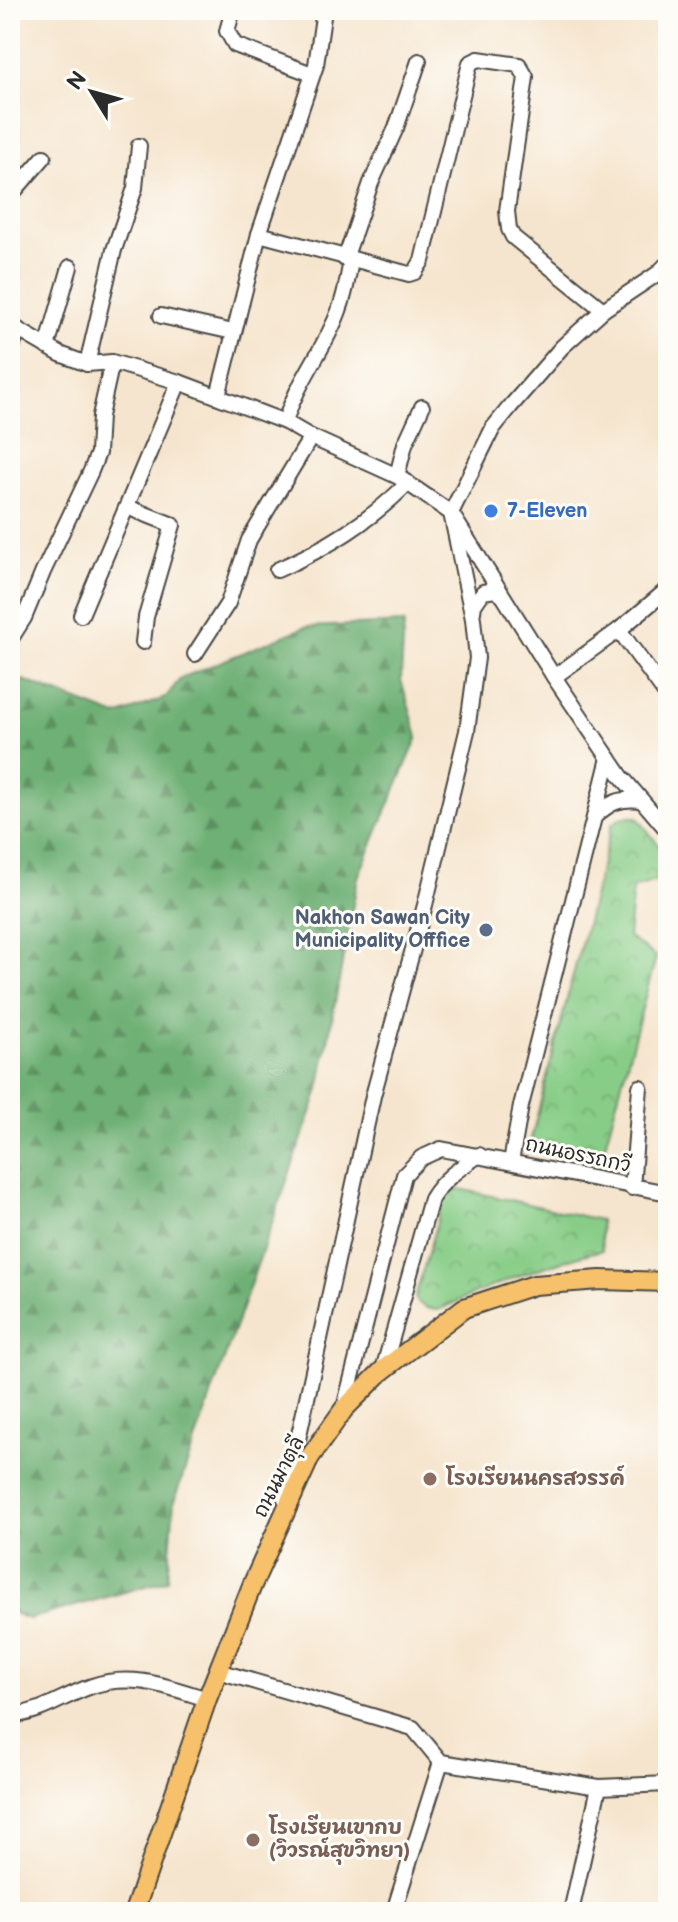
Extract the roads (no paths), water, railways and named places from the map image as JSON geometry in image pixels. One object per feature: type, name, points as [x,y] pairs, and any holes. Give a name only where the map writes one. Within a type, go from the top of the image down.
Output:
[{"type":"main road","name":"ถนนมาตุลี","points":[[134,1912],[207,1699],[281,1516],[310,1457],[344,1409],[383,1370],[464,1308],[534,1285],[600,1280],[668,1282]]},
{"type":"street","points":[[233,10],[227,31],[235,45],[312,74]]},
{"type":"street","points":[[218,396],[259,234],[316,65],[324,10]]},
{"type":"street","points":[[259,234],[348,260],[409,274],[415,272],[422,261],[470,63],[478,59],[519,65],[526,77],[507,211],[509,229],[513,237],[603,310]]},
{"type":"street","points":[[285,422],[290,405],[344,299],[348,260],[376,171],[396,128],[419,61]]},
{"type":"street","points":[[87,364],[114,250],[135,188],[139,146]]},
{"type":"street","points":[[10,196],[44,157]]},
{"type":"street","points":[[281,1516],[373,1096],[425,905],[467,731],[477,658],[473,619],[451,513],[493,428],[562,347],[603,310],[657,274],[668,263]]},
{"type":"street","points":[[47,347],[70,267]]},
{"type":"street","points":[[161,316],[233,332]]},
{"type":"street","points":[[10,353],[14,328],[47,347],[87,364],[112,362],[218,396],[285,422],[402,479],[451,513],[609,758],[668,831]]},
{"type":"street","points":[[10,640],[24,618],[98,453],[100,416],[112,362]]},
{"type":"street","points":[[81,615],[179,382]]},
{"type":"street","points":[[277,570],[346,536],[389,502],[402,479],[405,444],[422,407]]},
{"type":"street","points":[[195,654],[228,603],[249,540],[311,437]]},
{"type":"street","points":[[127,507],[173,525],[146,617],[143,642]]},
{"type":"street","points":[[554,677],[619,630],[668,589]]},
{"type":"street","points":[[473,619],[478,596],[490,590],[502,595]]},
{"type":"street","points":[[619,630],[668,697]]},
{"type":"street","points":[[511,1162],[521,1106],[609,758]]},
{"type":"street","points":[[595,816],[609,803],[624,798],[641,800]]},
{"type":"street","points":[[632,1188],[640,1087]]},
{"type":"street","name":"ถนนอรรถกวี","points":[[344,1409],[404,1175],[431,1151],[441,1149],[479,1155],[668,1193]]},
{"type":"street","points":[[383,1370],[431,1199],[439,1185],[453,1172],[479,1155]]},
{"type":"street","points":[[218,1671],[413,1728],[441,1762],[599,1787],[668,1784]]},
{"type":"street","points":[[10,1716],[34,1713],[94,1685],[139,1679],[207,1699]]},
{"type":"street","points":[[394,1911],[441,1762]]},
{"type":"street","points":[[571,1912],[599,1787]]},
{"type":"place","name":"7-Eleven","points":[[491,511]]},
{"type":"place","name":"Nakhon Sawan City Municipality Offfice","points":[[486,930]]},
{"type":"place","name":"โรงเรียนนครสวรรค์","points":[[430,1479]]},
{"type":"place","name":"โรงเรียนเขากบ (วิวรณ์สุขวิทยา)","points":[[253,1840]]}]
